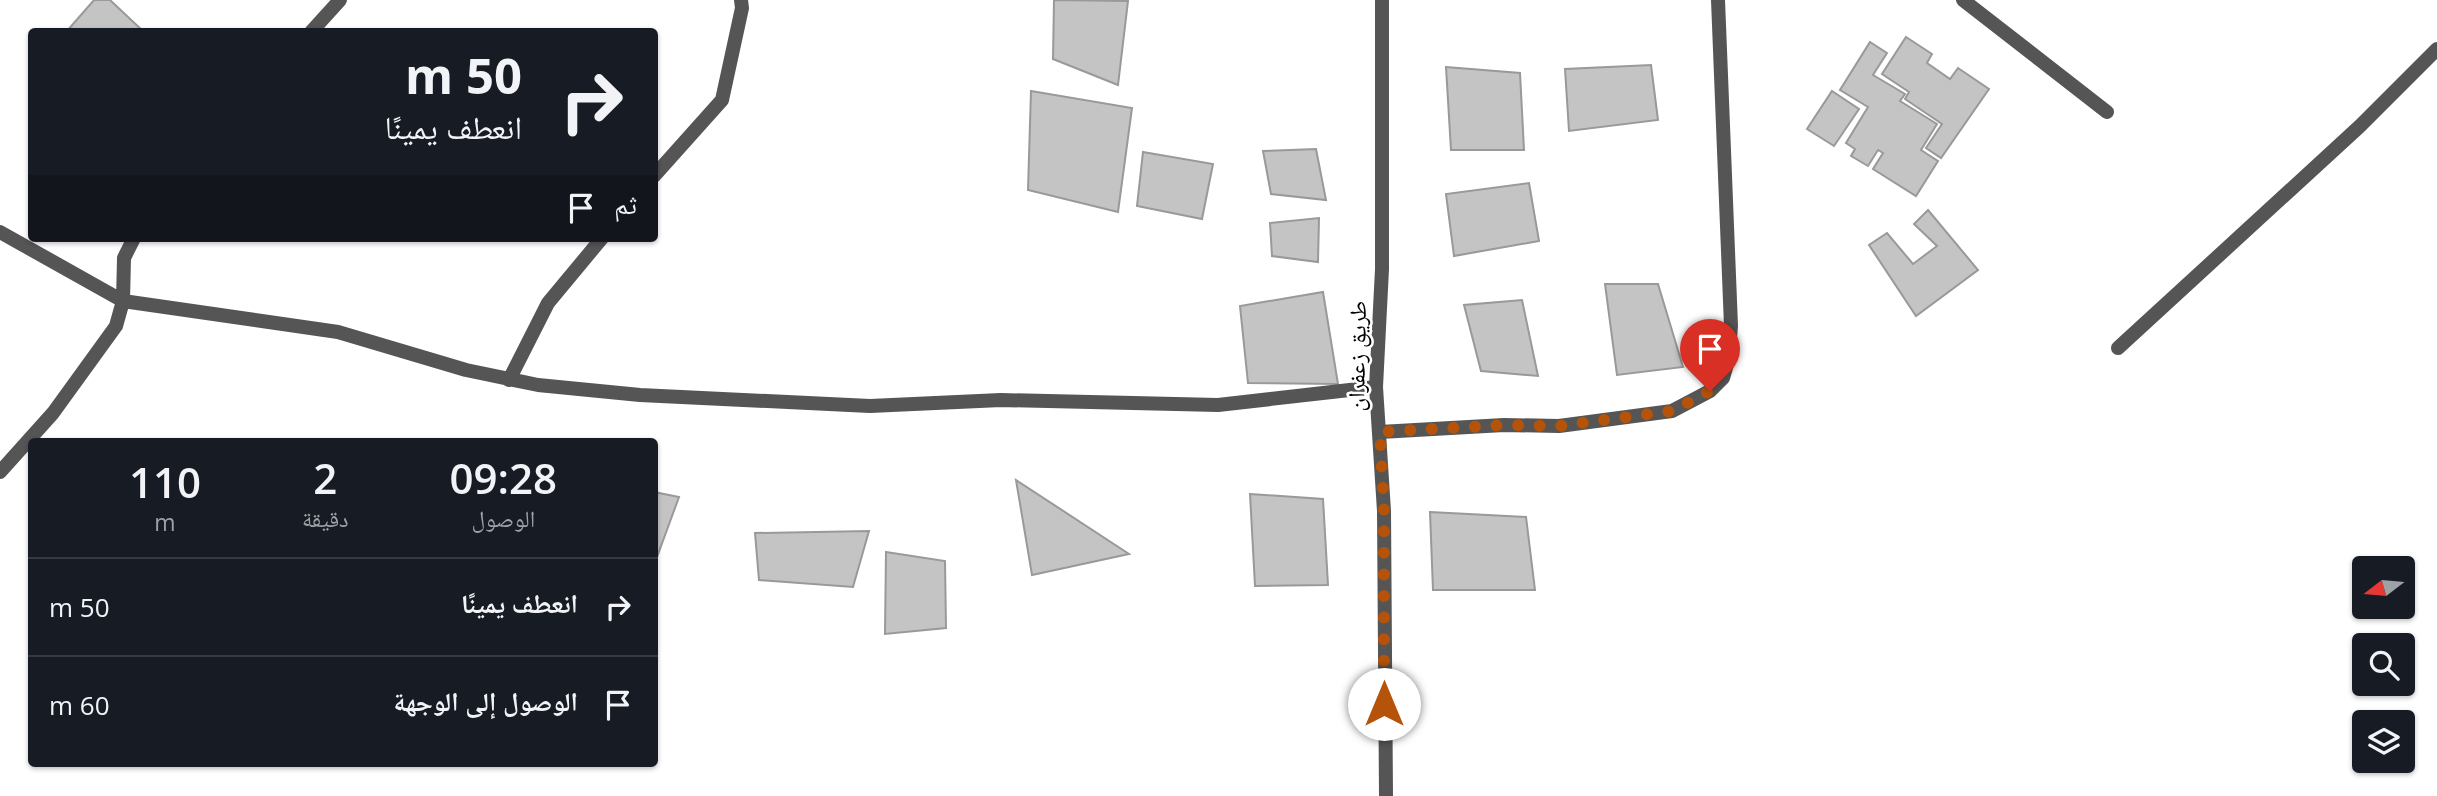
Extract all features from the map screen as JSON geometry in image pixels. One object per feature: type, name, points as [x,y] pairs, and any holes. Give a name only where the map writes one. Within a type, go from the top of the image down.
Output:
[{"type":"street","points":[[315,28],[340,0]]},
{"type":"street","points":[[658,172],[722,100],[742,8],[741,0]]},
{"type":"street","name":"طريق زعفران","points":[[1381,0],[1382,269],[1376,387],[1384,511],[1386,796]]},
{"type":"street","points":[[1380,432],[1504,425],[1559,426],[1672,411],[1710,391],[1723,378],[1728,361],[1731,326],[1718,0]]},
{"type":"street","points":[[1963,0],[2107,112]]},
{"type":"street","points":[[2118,348],[2360,126],[2437,49]]},
{"type":"street","points":[[0,232],[123,301],[338,332],[509,380],[640,395],[870,406],[1001,400],[1218,405],[1376,387]]},
{"type":"street","points":[[31,438],[54,413],[116,326],[123,301],[124,258],[132,242]]},
{"type":"street","points":[[509,380],[548,303],[599,242]]},
{"type":"street","points":[[0,471],[28,441]]},
{"type":"building","points":[[94,0],[110,0],[140,28],[70,28]]},
{"type":"building","points":[[1054,0],[1128,1],[1118,85],[1053,59]]},
{"type":"building","points":[[1906,37],[1932,54],[1927,63],[1950,79],[1958,68],[1989,89],[1941,158],[1926,148],[1942,124],[1905,99],[1909,92],[1882,74]]},
{"type":"building","points":[[1870,42],[1887,53],[1873,75],[1905,94],[1900,101],[1937,124],[1921,150],[1938,161],[1916,196],[1873,169],[1883,153],[1878,150],[1868,166],[1851,156],[1855,149],[1846,143],[1868,107],[1840,90]]},
{"type":"building","points":[[1651,65],[1658,120],[1569,131],[1565,69]]},
{"type":"building","points":[[1446,67],[1520,73],[1524,150],[1451,150]]},
{"type":"building","points":[[1031,91],[1132,108],[1118,212],[1028,190]]},
{"type":"building","points":[[1832,91],[1859,109],[1834,146],[1807,129]]},
{"type":"building","points":[[1316,149],[1326,200],[1271,194],[1263,151]]},
{"type":"building","points":[[1143,152],[1213,164],[1202,219],[1137,206]]},
{"type":"building","points":[[1529,183],[1539,241],[1454,256],[1446,194]]},
{"type":"building","points":[[1928,210],[1978,270],[1916,316],[1869,245],[1887,233],[1913,264],[1937,246],[1914,224]]},
{"type":"building","points":[[1319,218],[1318,262],[1272,256],[1270,223]]},
{"type":"building","points":[[1605,284],[1658,284],[1683,367],[1617,375]]},
{"type":"building","points":[[1323,292],[1338,384],[1248,383],[1240,306]]},
{"type":"building","points":[[1522,300],[1538,376],[1481,371],[1464,305]]},
{"type":"building","points":[[1016,480],[1129,554],[1032,575]]},
{"type":"building","points":[[658,493],[679,497],[658,554]]},
{"type":"building","points":[[1250,494],[1323,499],[1328,585],[1255,586]]},
{"type":"building","points":[[1430,512],[1526,517],[1535,590],[1433,590]]},
{"type":"building","points":[[869,531],[853,587],[759,580],[755,533]]},
{"type":"building","points":[[886,552],[945,561],[946,628],[885,634]]},
{"type":"route","points":[[1384,704],[1384,511],[1380,432],[1504,425],[1559,426],[1672,411],[1710,391]]}]
